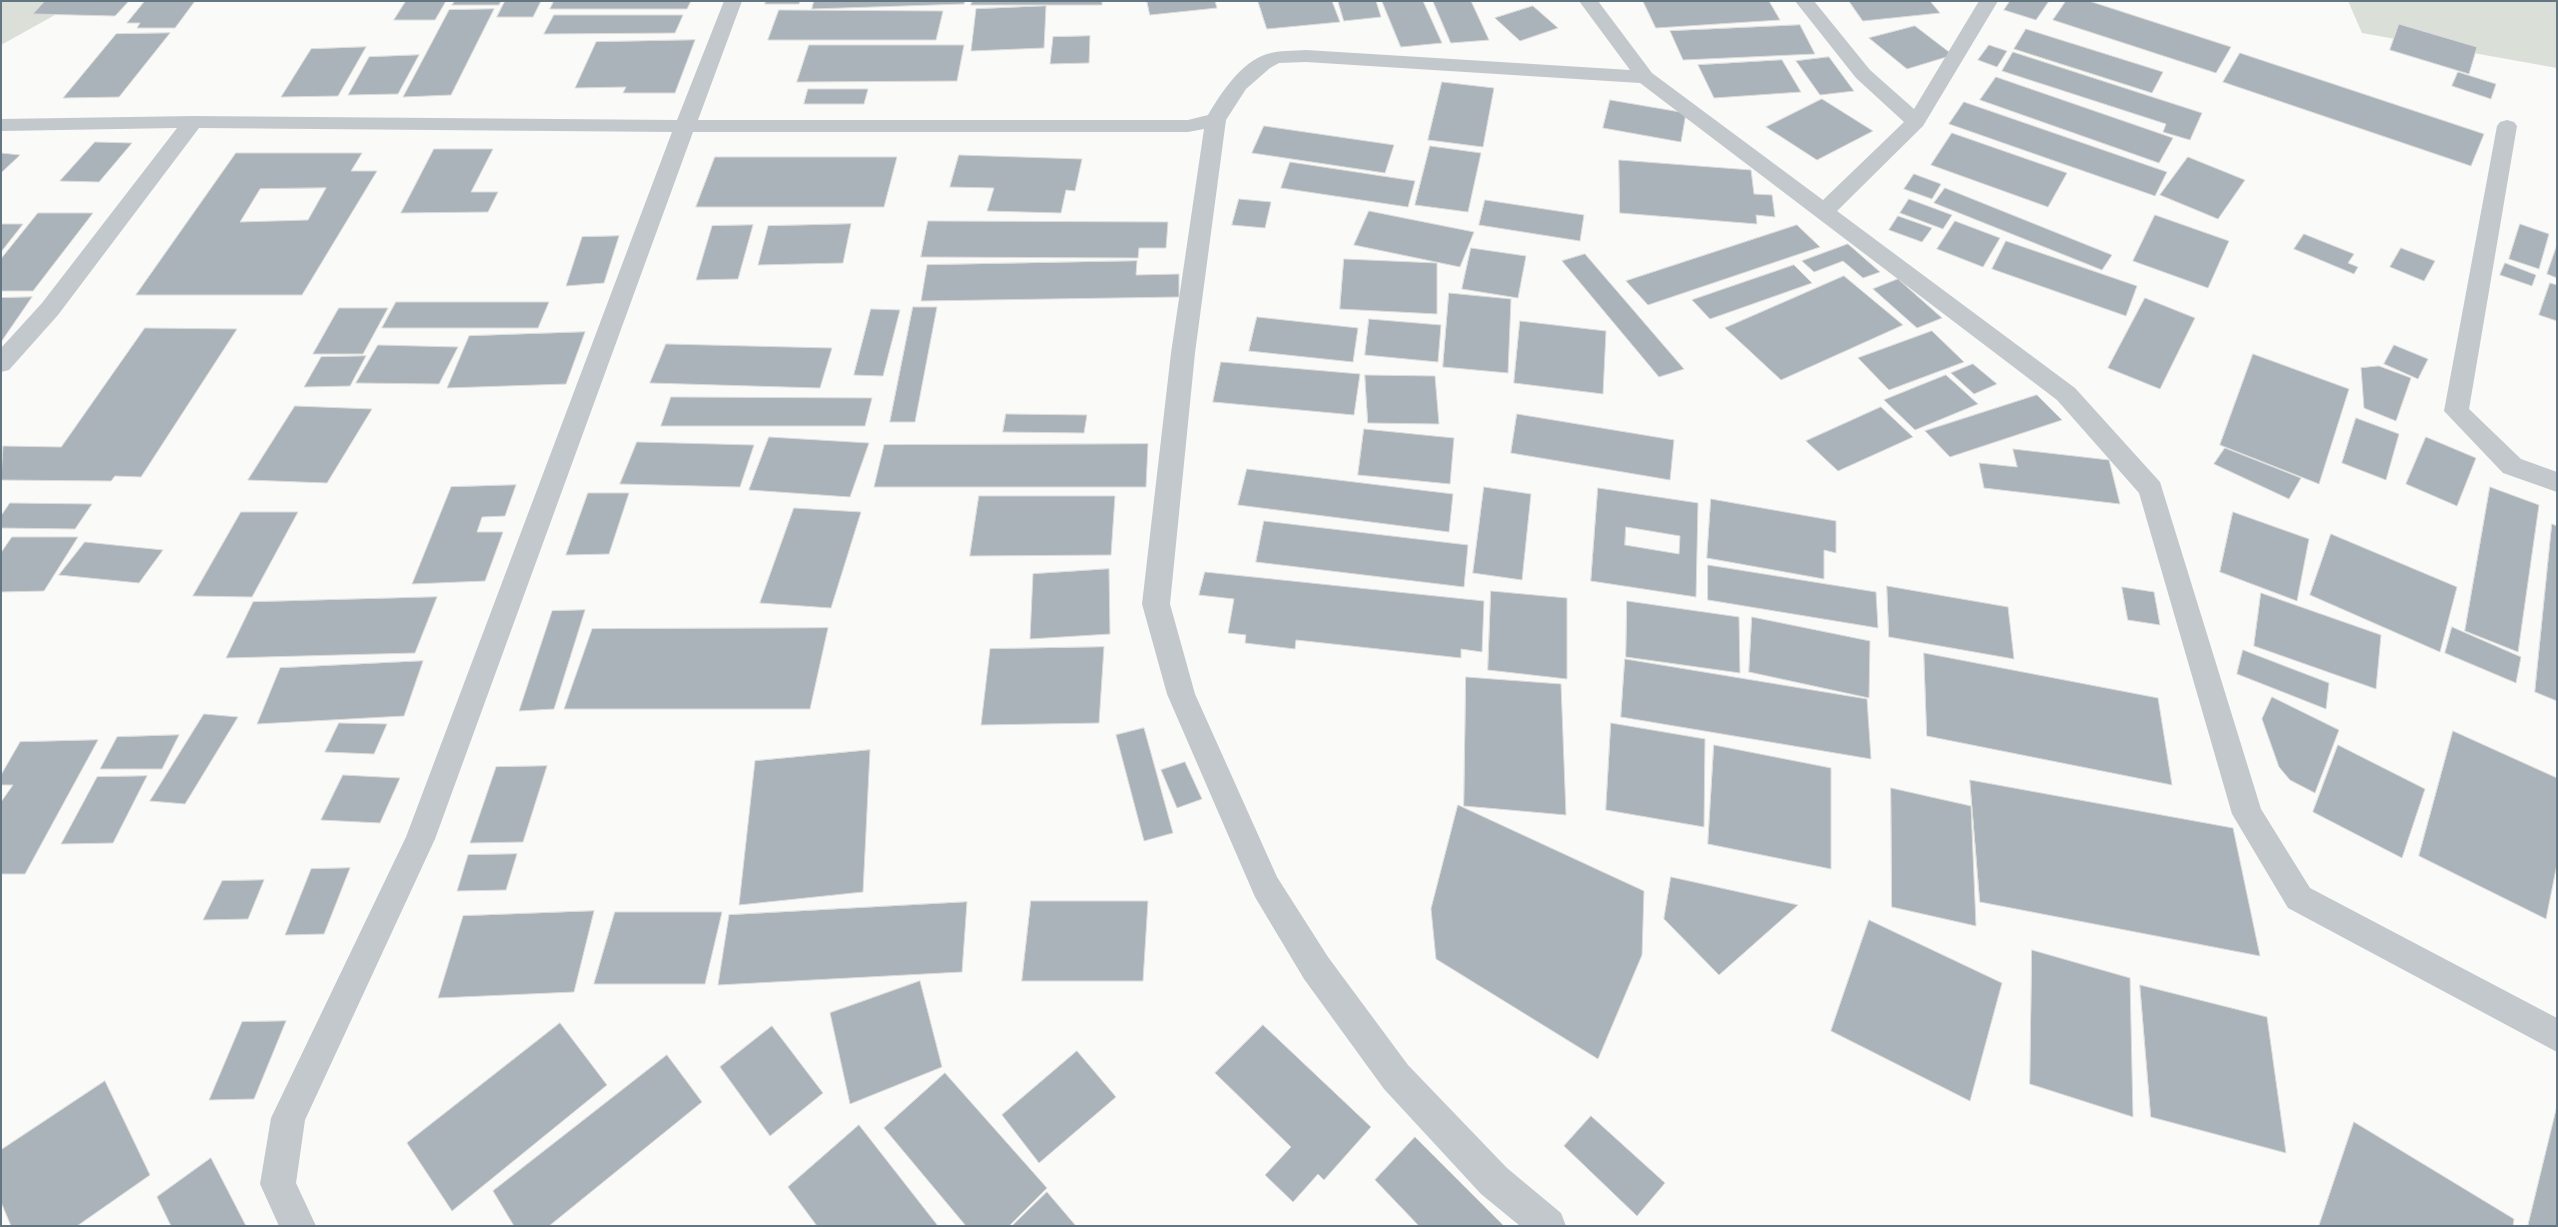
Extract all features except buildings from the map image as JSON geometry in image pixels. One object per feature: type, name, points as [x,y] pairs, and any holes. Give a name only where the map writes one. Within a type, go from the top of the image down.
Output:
[{"type":"street","points":[[298,1226],[278,1184],[288,1118],[420,839],[733,1]]},
{"type":"street","points":[[1588,1],[1645,77],[2066,394],[2151,489],[2248,814],[2299,898],[2557,1036]]},
{"type":"street","points":[[1804,1],[1863,74],[1916,122]]},
{"type":"street","points":[[1823,212],[1916,122],[1989,1]]},
{"type":"street","points":[[1548,1226],[1494,1181],[1396,1077],[1316,968],[1266,888],[1181,694],[1156,604],[1183,353],[1216,120],[1226,102],[1255,68],[1272,58],[1306,56],[1645,77]]},
{"type":"street","points":[[1,125],[193,122],[685,126],[1188,126],[1216,120]]},
{"type":"street","points":[[1,364],[50,309],[193,122]]},
{"type":"street","points":[[2507,126],[2456,411],[2512,466],[2557,482]]},
{"type":"shaded area","points":[[1,1],[80,1],[1,45]]},
{"type":"shaded area","points":[[2348,1],[2557,1],[2557,68],[2362,33]]}]
